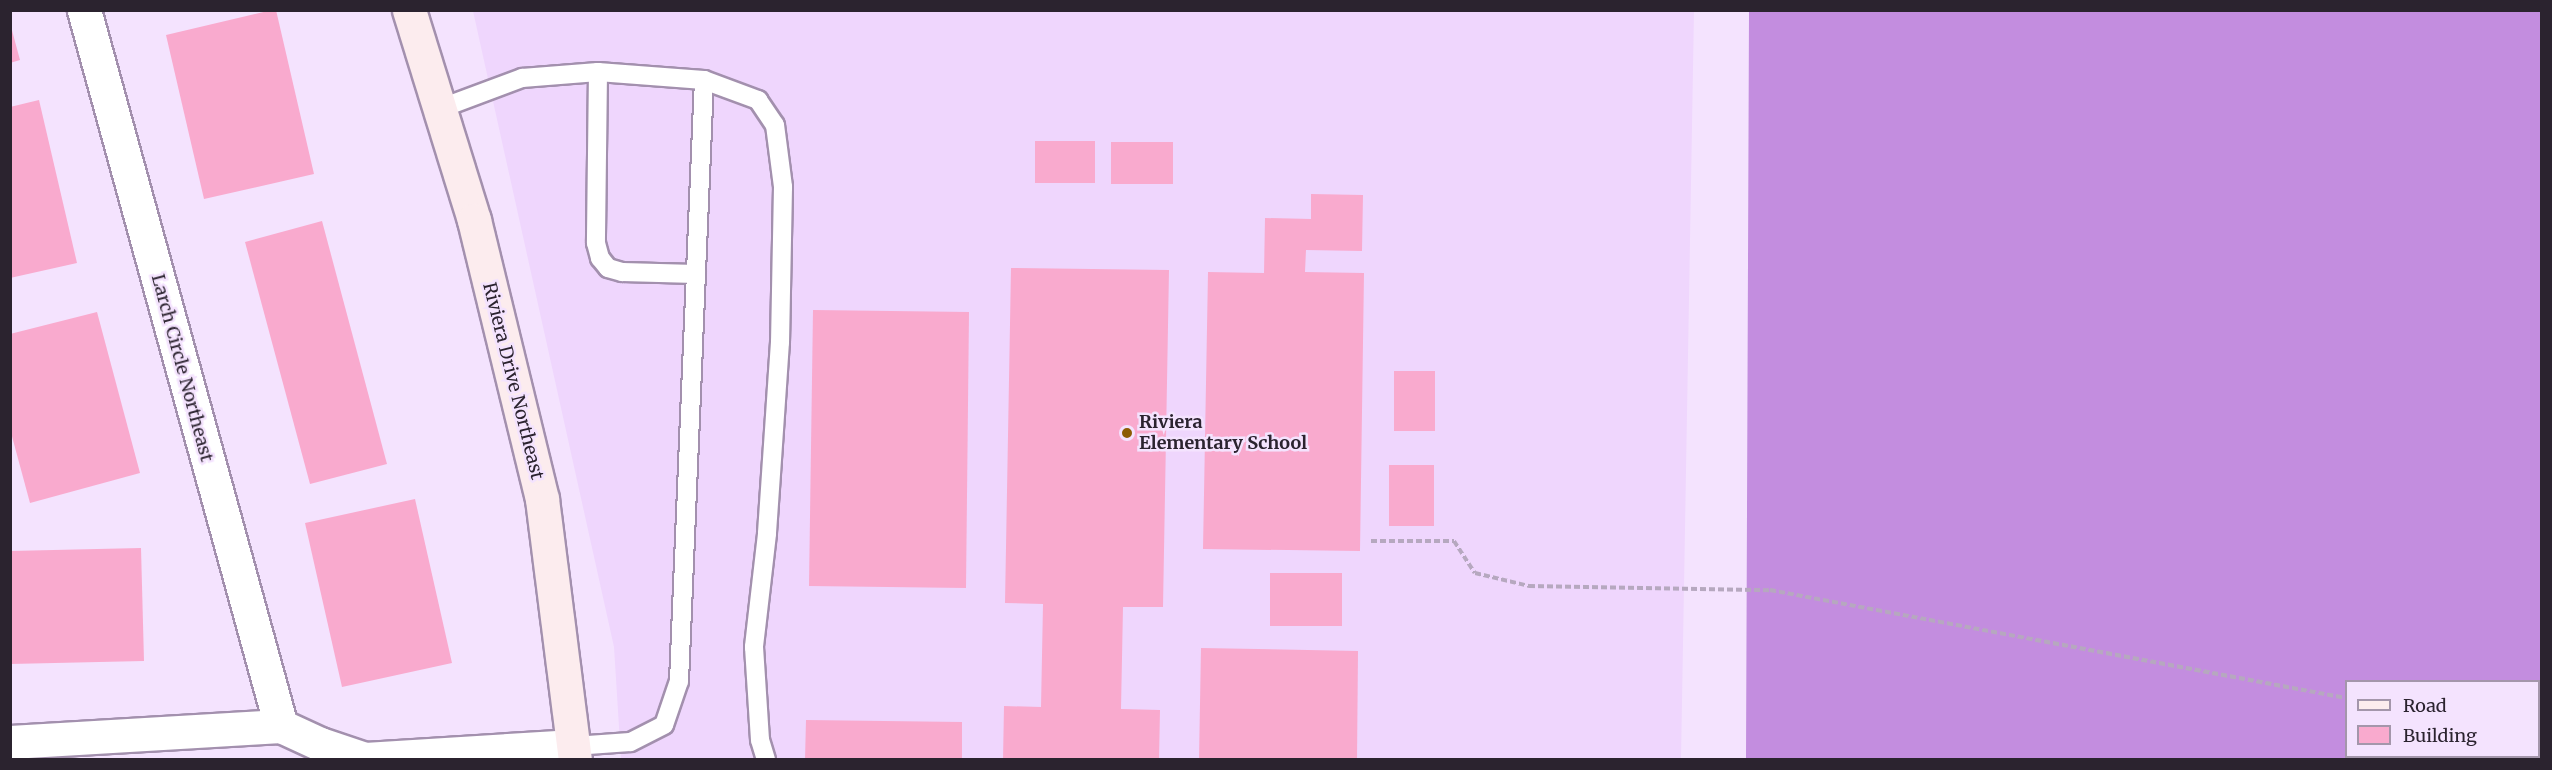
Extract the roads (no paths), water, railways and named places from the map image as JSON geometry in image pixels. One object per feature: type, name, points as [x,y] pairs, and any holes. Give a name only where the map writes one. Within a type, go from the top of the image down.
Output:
[{"type":"street","name":"Larch Circle Northeast","points":[[84,10],[281,726]]},
{"type":"street","name":"Riviera Drive Northeast","points":[[409,10],[474,220],[542,499],[574,753]]},
{"type":"street","points":[[10,742],[281,726],[320,744],[365,759],[574,753]]},
{"type":"lane","points":[[598,72],[596,243],[600,258],[608,268],[622,272],[696,274]]},
{"type":"lane","points":[[439,109],[522,78],[598,72],[704,80],[758,99],[775,125],[783,187],[780,342],[767,534],[754,647],[760,740],[766,759]]},
{"type":"lane","points":[[574,753],[630,742],[664,725],[679,681],[704,80]]},
{"type":"place","name":"Riviera Elementary School","points":[[1127,433]]}]
